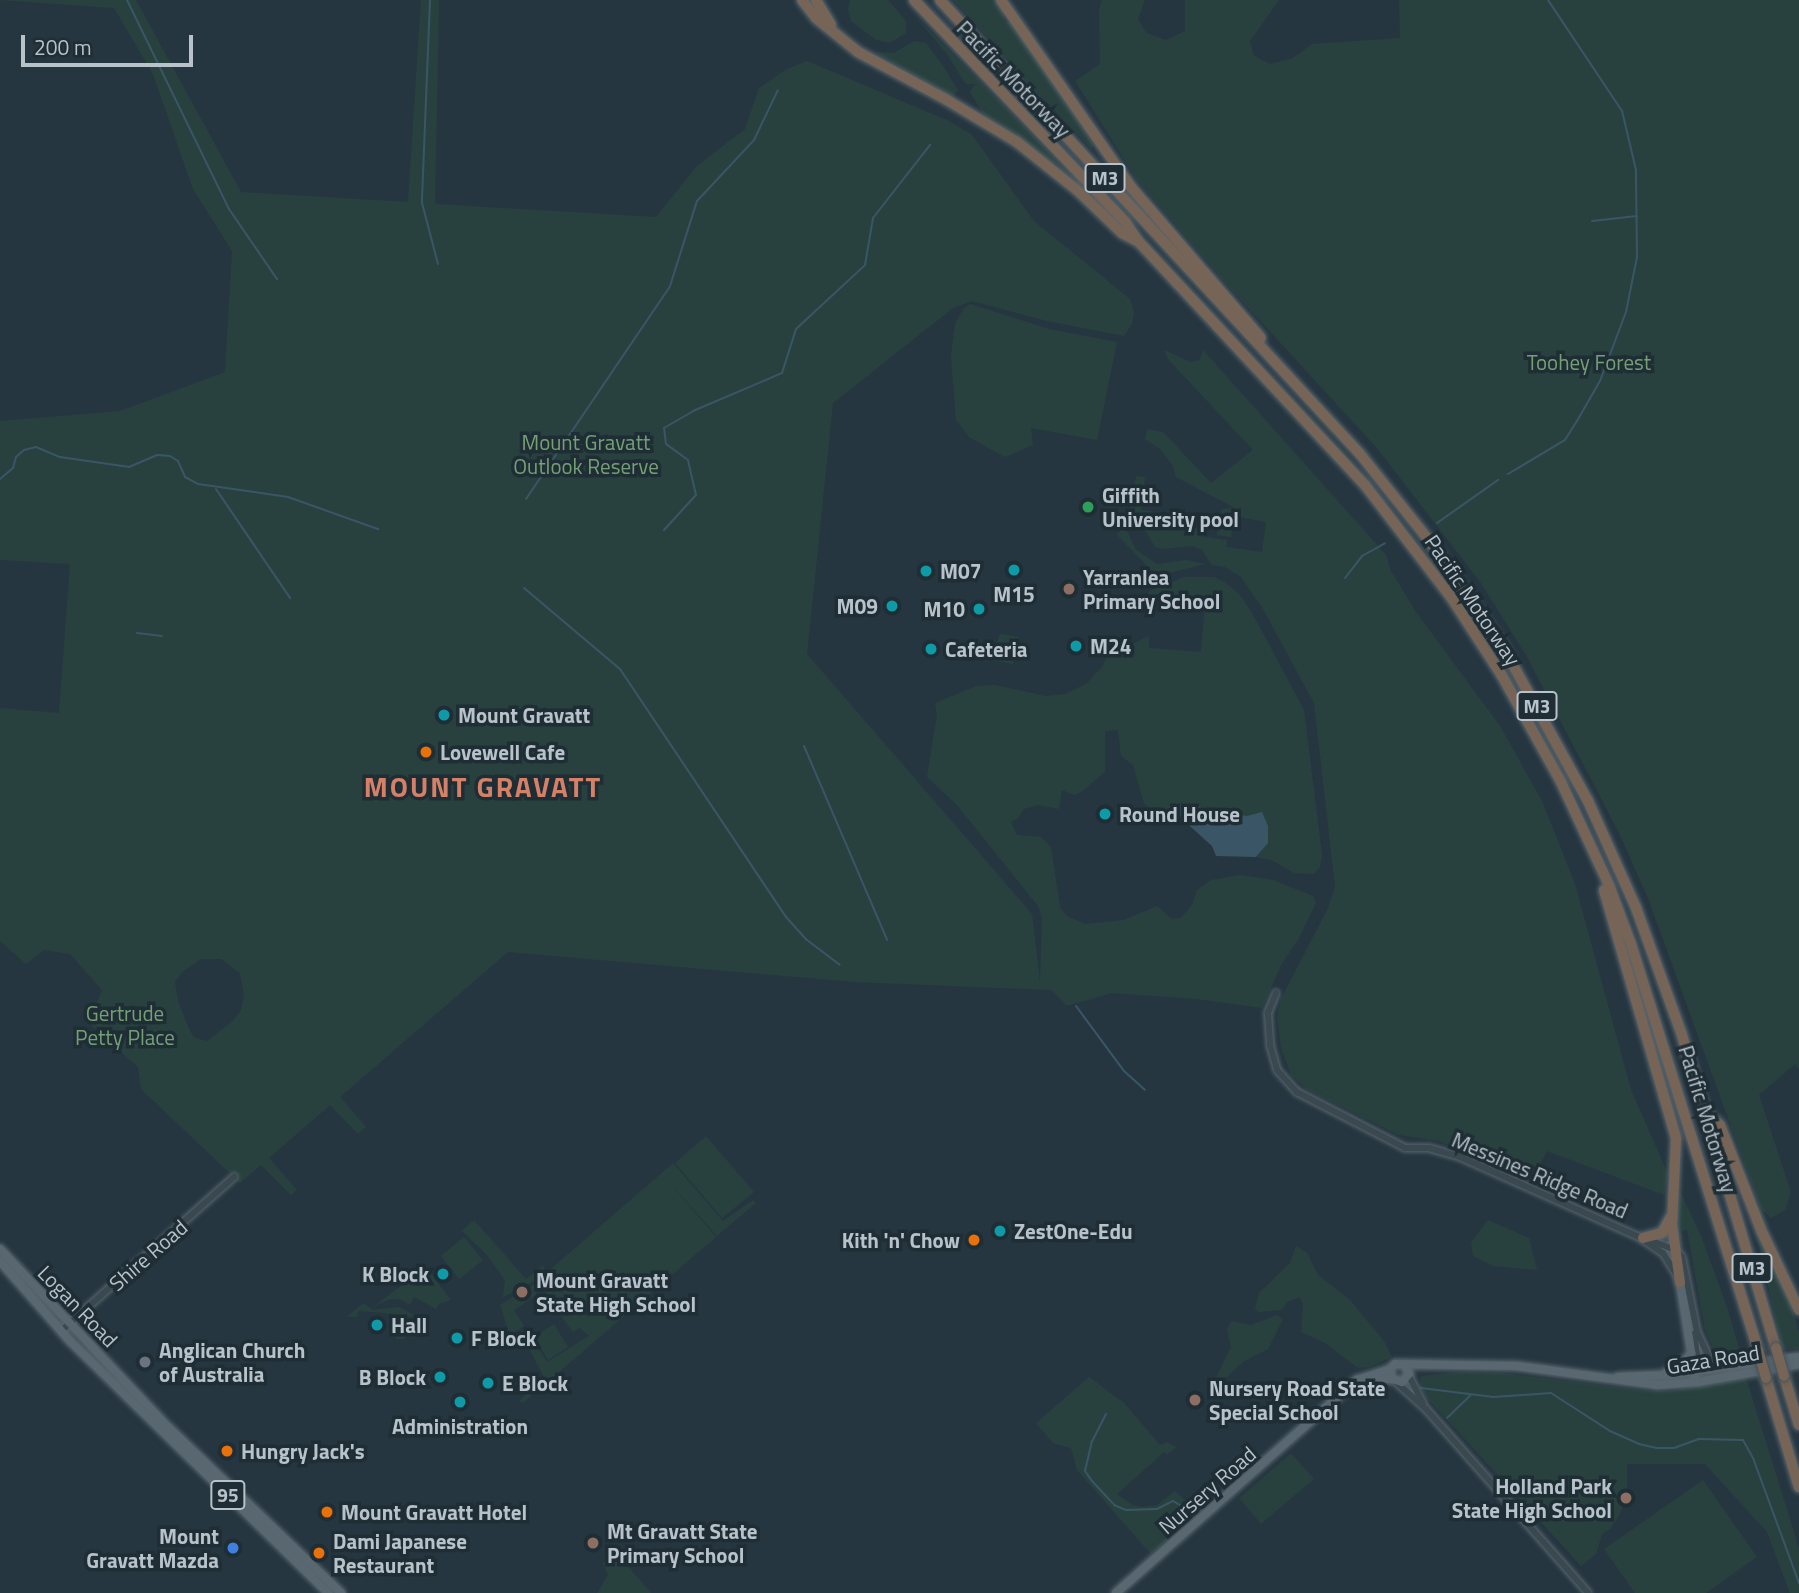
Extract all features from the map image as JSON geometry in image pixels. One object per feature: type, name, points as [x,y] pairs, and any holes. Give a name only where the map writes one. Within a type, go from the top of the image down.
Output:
[{"type":"highway","points":[[802,0],[816,18],[858,52],[1017,142],[1077,190],[1122,233],[1139,242]]},
{"type":"highway","points":[[816,0],[835,32]]},
{"type":"highway","name":"Pacific Motorway","points":[[914,0],[1126,223],[1139,242],[1315,428],[1422,556],[1479,639],[1522,710],[1561,782],[1599,866],[1655,1013],[1799,1487]]},
{"type":"highway","name":"Pacific Motorway","points":[[940,0],[1360,454],[1431,543],[1485,619],[1532,697],[1588,801],[1624,880],[1665,986],[1706,1113],[1799,1425]]},
{"type":"highway","points":[[1001,0],[1131,187],[1265,343],[1270,355]]},
{"type":"highway","points":[[1599,866],[1600,879],[1674,1128],[1677,1149],[1673,1211],[1680,1282]]},
{"type":"highway","points":[[1706,1113],[1720,1125],[1762,1232],[1799,1310]]},
{"type":"highway","points":[[1641,1238],[1664,1231],[1673,1211]]},
{"type":"main road","name":"Logan Road","points":[[0,1249],[69,1325],[179,1438],[341,1593]]},
{"type":"main road","name":"Logan Road","points":[[0,1261],[61,1331],[328,1593]]},
{"type":"main road","name":"Messines Ridge Road","points":[[1680,1282],[1698,1382]]},
{"type":"main road","points":[[1657,1376],[1680,1366],[1692,1353]]},
{"type":"main road","name":"Gaza Road","points":[[1591,1376],[1657,1376],[1725,1367],[1798,1363]]},
{"type":"main road","name":"Gaza Road","points":[[1404,1364],[1517,1366],[1651,1385],[1698,1382],[1798,1363]]},
{"type":"main road","points":[[1395,1364],[1404,1364],[1409,1375],[1402,1382],[1394,1381],[1390,1369],[1395,1364]]},
{"type":"main road","name":"Gaza Road","points":[[1409,1375],[1431,1365]]},
{"type":"main road","name":"Nursery Road","points":[[1116,1593],[1362,1377],[1390,1369]]},
{"type":"main road","name":"Nursery Road","points":[[1352,1387],[1370,1380],[1394,1381]]},
{"type":"street","name":"Messines Ridge Road","points":[[1276,993],[1268,1013],[1273,1061],[1285,1082],[1297,1092],[1405,1148],[1429,1148],[1452,1154],[1641,1238],[1675,1250]]},
{"type":"street","name":"Shire Road","points":[[61,1331],[234,1177]]},
{"type":"street","name":"Messines Ridge Road","points":[[1641,1238],[1665,1256],[1680,1282]]},
{"type":"street","points":[[1675,1250],[1684,1261],[1693,1318],[1697,1371]]},
{"type":"street","points":[[1693,1318],[1710,1360],[1725,1367]]},
{"type":"street","points":[[1409,1375],[1426,1409]]},
{"type":"street","points":[[1394,1381],[1426,1409],[1588,1593]]},
{"type":"green space","name":"Mount Gravatt Outlook Reserve","points":[[0,0],[136,0],[241,192],[408,202],[421,0],[439,0],[435,204],[656,217],[697,166],[745,129],[759,88],[785,70],[807,61],[949,121],[972,135],[1034,221],[1130,299],[1134,312],[1132,324],[1124,336],[1047,321],[972,301],[953,308],[833,403],[807,654],[1032,914],[1040,982],[1042,917],[1038,906],[957,805],[927,777],[937,715],[935,703],[976,686],[995,685],[1045,696],[1065,694],[1086,684],[1103,666],[1109,650],[1123,649],[1149,636],[1149,648],[1201,652],[1205,604],[1146,600],[1149,591],[1184,577],[1214,577],[1227,584],[1239,594],[1251,611],[1304,710],[1322,855],[1320,867],[1314,874],[1294,873],[1271,860],[1256,857],[1262,851],[1247,816],[1177,803],[1181,818],[1169,820],[1155,814],[1144,803],[1133,765],[1121,756],[1118,730],[1105,731],[1105,772],[1074,795],[1062,790],[1059,809],[1038,805],[1024,809],[1018,818],[1011,822],[1017,835],[1041,837],[1051,847],[1060,907],[1067,916],[1085,924],[1124,920],[1157,906],[1172,919],[1181,918],[1192,905],[1197,890],[1211,880],[1240,875],[1273,880],[1313,896],[1316,903],[1298,940],[1282,963],[1262,1008],[1197,999],[1112,993],[1067,1006],[1051,990],[855,982],[508,952],[340,1097],[366,1127],[358,1134],[330,1105],[269,1158],[297,1190],[291,1195],[261,1165],[240,1183],[141,1089],[138,1067],[89,1023],[102,990],[70,954],[44,950],[26,964],[0,941],[0,708],[59,713],[70,564],[0,560],[0,421],[120,411],[225,372],[232,251],[193,189],[153,74],[114,8]],"holes":[[[201,959],[221,959],[240,973],[244,995],[241,1010],[233,1021],[207,1041],[195,1038],[190,1031],[178,1001],[175,982],[182,972]]]},
{"type":"green space","points":[[850,0],[888,0],[906,21],[906,33],[890,43],[876,40],[851,21],[848,10]]},
{"type":"green space","points":[[953,0],[998,0],[1003,7],[1004,21],[1014,24],[1040,62],[1094,145],[1091,149]]},
{"type":"green space","name":"Toohey Forest","points":[[1102,0],[1145,0],[1138,19],[1146,33],[1166,40],[1185,31],[1185,0],[1279,0],[1250,41],[1254,56],[1270,64],[1293,58],[1312,44],[1400,38],[1399,0],[1799,0],[1799,1069],[1795,1064],[1759,1095],[1791,1192],[1785,1210],[1771,1218],[1761,1209],[1648,898],[1620,835],[1526,655],[1481,583],[1377,448],[1230,288],[1137,180],[1075,81],[1100,64],[1099,10]]},
{"type":"green space","points":[[914,15],[1054,157],[1069,174],[1067,177],[983,114],[970,92],[975,84],[966,84],[946,53]]},
{"type":"green space","points":[[914,41],[926,43],[943,66],[958,90],[952,97],[875,52],[894,53]]},
{"type":"green space","points":[[970,304],[1049,329],[1117,342],[1097,440],[1031,428],[1033,445],[1005,457],[969,437],[956,420],[951,356],[955,324],[963,309]]},
{"type":"green space","points":[[1164,350],[1190,362],[1200,360],[1203,350],[1386,555],[1391,571],[1416,612],[1500,726],[1542,801],[1575,884],[1631,1090],[1668,1174],[1664,1195],[1547,1151],[1535,1174],[1518,1172],[1438,1141],[1399,1135],[1306,1089],[1291,1075],[1281,1048],[1277,1017],[1281,999],[1328,908],[1335,886],[1314,703],[1263,609],[1241,577],[1225,567],[1212,565],[1202,550],[1192,546],[1163,549],[1155,547],[1140,521],[1129,515],[1136,476],[1145,477],[1141,510],[1172,514],[1172,524],[1200,529],[1199,536],[1227,540],[1226,547],[1262,552],[1266,522],[1234,516],[1231,537],[1217,535],[1221,509],[1235,508],[1176,477],[1173,466],[1161,450],[1145,439],[1147,429],[1163,432],[1211,483],[1253,450],[1168,359]]},
{"type":"green space","points":[[1124,524],[1136,550],[1157,564],[1186,560],[1206,564],[1157,576],[1117,535]]},
{"type":"green space","points":[[1000,634],[1019,637],[1013,664],[991,660]]},
{"type":"green space","points":[[706,1136],[754,1192],[722,1218],[675,1163]]},
{"type":"green space","points":[[673,1163],[723,1221],[753,1200],[756,1203],[717,1236],[663,1175],[716,1237],[523,1403],[519,1401],[544,1377],[523,1337],[516,1340],[513,1337],[526,1328],[547,1362],[589,1336],[580,1328],[573,1332],[546,1296],[551,1269]]},
{"type":"green space","points":[[1680,1191],[1701,1236],[1727,1307],[1741,1355],[1732,1359],[1717,1356],[1705,1330],[1687,1230],[1681,1231],[1682,1239],[1677,1233]]},
{"type":"green space","points":[[474,1220],[526,1279],[543,1265],[547,1275],[503,1297],[505,1280],[486,1254],[462,1231]]},
{"type":"green space","points":[[1488,1220],[1529,1238],[1537,1270],[1493,1266],[1473,1256],[1471,1242]]},
{"type":"green space","points":[[1754,1226],[1790,1301],[1799,1332],[1799,1349],[1783,1350]]},
{"type":"green space","points":[[464,1237],[483,1260],[459,1279],[441,1256]]},
{"type":"green space","points":[[1296,1246],[1307,1253],[1318,1275],[1350,1300],[1384,1341],[1392,1357],[1369,1367],[1358,1368],[1325,1343],[1301,1332],[1303,1304],[1300,1297],[1287,1302],[1282,1310],[1258,1312],[1255,1308],[1259,1293],[1290,1263]]},
{"type":"green space","points":[[426,1267],[451,1300],[439,1304],[436,1309],[414,1297],[410,1305],[400,1299],[390,1299],[373,1307]]},
{"type":"green space","points":[[540,1281],[535,1296],[514,1310],[524,1326],[510,1335],[500,1305]]},
{"type":"green space","points":[[363,1303],[373,1310],[399,1307],[416,1316],[406,1317],[405,1339],[396,1339],[397,1314],[359,1311],[357,1317],[347,1317]]},
{"type":"green space","points":[[1277,1315],[1283,1319],[1268,1349],[1244,1361],[1226,1378],[1224,1385],[1207,1396],[1231,1347],[1227,1329],[1231,1321],[1251,1325]]},
{"type":"green space","points":[[554,1324],[568,1347],[548,1360],[534,1337]]},
{"type":"green space","points":[[1458,1372],[1501,1373],[1649,1391],[1669,1391],[1746,1378],[1799,1548],[1799,1593],[1790,1593],[1767,1532],[1705,1464],[1627,1464],[1627,1490],[1620,1514],[1611,1528],[1602,1534],[1596,1554],[1581,1566],[1427,1398],[1420,1385],[1421,1376]]},
{"type":"green space","points":[[1089,1377],[1124,1403],[1160,1445],[1167,1442],[1176,1447],[1167,1455],[1164,1452],[1117,1494],[1133,1505],[1143,1507],[1157,1505],[1175,1491],[1185,1500],[1201,1489],[1212,1501],[1151,1554],[1077,1470],[1071,1448],[1053,1443],[1036,1423]]},
{"type":"green space","points":[[1291,1453],[1314,1479],[1261,1524],[1239,1498]]},
{"type":"green space","points":[[1703,1480],[1757,1557],[1706,1593],[1635,1593],[1604,1549]]},
{"type":"green space","points":[[615,1553],[651,1593],[597,1593],[608,1575],[603,1563]]},
{"type":"water","points":[[1176,803],[1247,816],[1262,812],[1268,826],[1268,843],[1256,857],[1216,856],[1212,846],[1181,818]]},
{"type":"waterway","points":[[127,0],[229,209],[277,279]]},
{"type":"waterway","points":[[430,0],[422,203],[438,264]]},
{"type":"waterway","points":[[1508,474],[1565,440],[1577,421],[1600,381],[1626,312],[1637,257],[1636,170],[1622,111],[1548,0]]},
{"type":"waterway","points":[[526,499],[670,286],[697,201],[754,140],[778,90]]},
{"type":"waterway","points":[[664,530],[696,495],[688,460],[666,444],[664,428],[693,411],[782,373],[796,329],[865,265],[873,218],[930,145]]},
{"type":"waterway","points":[[1592,221],[1637,216]]},
{"type":"waterway","points":[[0,479],[13,468],[16,457],[24,450],[36,447],[60,457],[129,467],[157,455],[170,456],[178,461],[185,477],[198,484],[288,497],[378,529]]},
{"type":"waterway","points":[[1437,523],[1498,480]]},
{"type":"waterway","points":[[216,489],[290,598]]},
{"type":"waterway","points":[[1345,578],[1362,556],[1385,543]]},
{"type":"waterway","points":[[524,588],[620,669],[786,917],[807,940],[840,965]]},
{"type":"waterway","points":[[137,633],[162,636]]},
{"type":"waterway","points":[[804,746],[887,940]]},
{"type":"waterway","points":[[1076,1006],[1124,1071],[1145,1090]]},
{"type":"waterway","points":[[1421,1388],[1493,1397],[1551,1393],[1610,1431],[1639,1444],[1657,1448],[1674,1448],[1699,1439],[1743,1440],[1753,1458],[1799,1583]]},
{"type":"waterway","points":[[1447,1418],[1471,1395]]},
{"type":"waterway","points":[[1106,1414],[1092,1441],[1085,1471],[1092,1481],[1114,1505],[1126,1510],[1157,1509],[1173,1501],[1180,1505]]},
{"type":"place","name":"Giffith University pool","points":[[1088,507]]},
{"type":"place","name":"M15","points":[[1014,570]]},
{"type":"place","name":"M07","points":[[926,571]]},
{"type":"place","name":"Yarranlea Primary School","points":[[1069,589]]},
{"type":"place","name":"M09","points":[[892,606]]},
{"type":"place","name":"M10","points":[[979,609]]},
{"type":"place","name":"M24","points":[[1076,646]]},
{"type":"place","name":"Cafeteria","points":[[931,649]]},
{"type":"place","name":"Mount Gravatt","points":[[444,715]]},
{"type":"place","name":"Lovewell Cafe","points":[[426,752]]},
{"type":"place","name":"Round House","points":[[1105,814]]},
{"type":"place","name":"ZestOne-Edu","points":[[1000,1231]]},
{"type":"place","name":"Kith 'n' Chow","points":[[974,1240]]},
{"type":"place","name":"K Block","points":[[443,1274]]},
{"type":"place","name":"Mount Gravatt State High School","points":[[522,1292]]},
{"type":"place","name":"Hall","points":[[377,1325]]},
{"type":"place","name":"F Block","points":[[457,1338]]},
{"type":"place","name":"Anglican Church of Australia","points":[[145,1362]]},
{"type":"place","name":"B Block","points":[[440,1377]]},
{"type":"place","name":"E Block","points":[[488,1383]]},
{"type":"place","name":"Nursery Road State Special School","points":[[1195,1400]]},
{"type":"place","name":"Administration","points":[[460,1402]]},
{"type":"place","name":"Hungry Jack's","points":[[227,1451]]},
{"type":"place","name":"Holland Park State High School","points":[[1626,1498]]},
{"type":"place","name":"Mount Gravatt Hotel","points":[[327,1512]]},
{"type":"place","name":"Mt Gravatt State Primary School","points":[[593,1543]]},
{"type":"place","name":"Mount Gravatt Mazda","points":[[233,1548]]},
{"type":"place","name":"Dami Japanese Restaurant","points":[[319,1553]]},
{"type":"district","name":"MOUNT GRAVATT","points":[[483,787]]},
{"type":"park label","name":"Gertrude Petty Place","points":[[125,1025]]}]
